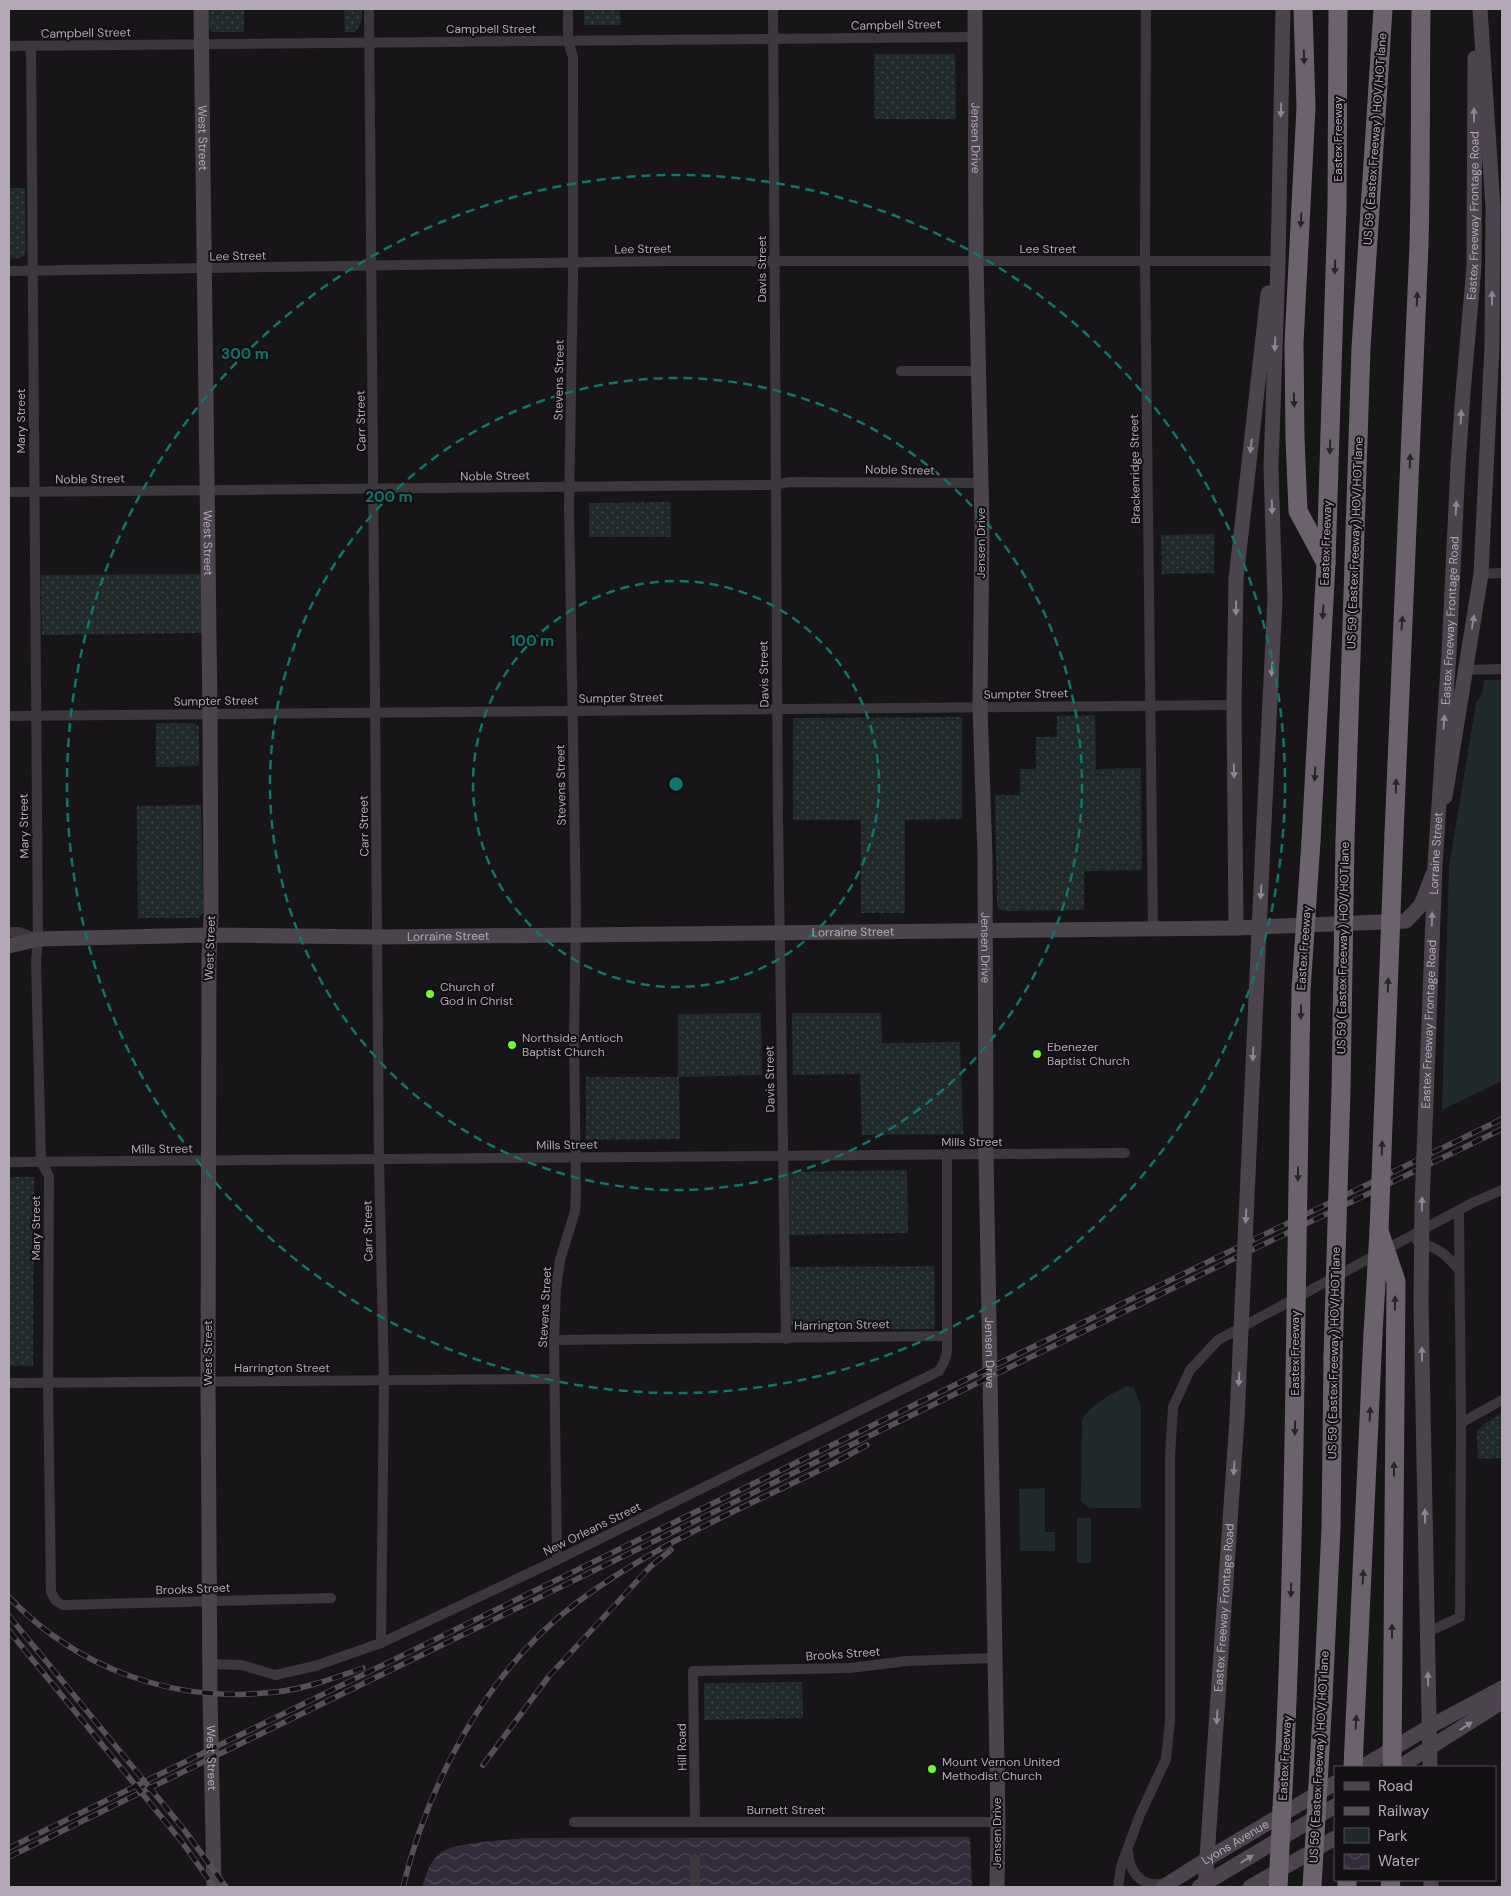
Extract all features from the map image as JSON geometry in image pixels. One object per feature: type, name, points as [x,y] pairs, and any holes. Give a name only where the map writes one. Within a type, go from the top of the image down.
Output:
[{"type":"highway","points":[[1303,9],[1306,107],[1294,343],[1294,438],[1298,511],[1326,563]]},
{"type":"highway","name":"Eastex Freeway","points":[[1278,1887],[1287,1717],[1294,1512],[1301,990],[1326,563],[1337,206],[1338,9]]},
{"type":"highway","name":"US 59 (Eastex Freeway) HOV/HOT lane","points":[[1312,1887],[1331,1528],[1345,840],[1361,348],[1383,9]]},
{"type":"highway","points":[[1353,1766],[1379,1231],[1400,664],[1407,543],[1419,243],[1421,9]]},
{"type":"highway","points":[[1379,1231],[1396,1281],[1392,1766]]},
{"type":"main road","name":"West Street","points":[[201,9],[212,916],[210,935],[208,1161],[208,1382],[209,1601],[214,1887]]},
{"type":"main road","name":"Jensen Drive","points":[[975,9],[977,371],[982,525],[980,707],[986,930],[986,1154],[998,1822],[997,1887]]},
{"type":"main road","name":"Eastex Freeway Frontage Road","points":[[1203,1886],[1207,1859],[1237,1419],[1275,599],[1271,467],[1278,260],[1283,9]]},
{"type":"main road","name":"Eastex Freeway Frontage Road","points":[[1430,1766],[1421,1306],[1422,1206],[1435,865],[1449,653],[1458,466],[1474,266],[1474,91],[1478,9]]},
{"type":"main road","name":"Lorraine Street","points":[[9,946],[38,940],[210,935],[378,936],[1236,928],[1406,921],[1422,905],[1432,878],[1481,574],[1497,346],[1498,208],[1478,9]]},
{"type":"main road","points":[[1236,928],[1234,705],[1236,579],[1269,284],[1278,260]]},
{"type":"main road","points":[[1364,1766],[1502,1688]]},
{"type":"main road","points":[[1402,1766],[1502,1702]]},
{"type":"main road","name":"Lyons Avenue","points":[[1168,1884],[1334,1784]]},
{"type":"main road","name":"Lyons Avenue","points":[[1203,1886],[1334,1807]]},
{"type":"main road","points":[[1250,1887],[1334,1839]]},
{"type":"street","name":"Carr Street","points":[[369,9],[379,1159],[384,1380],[381,1643]]},
{"type":"street","name":"Stevens Street","points":[[558,1560],[554,1340],[556,1289],[560,1260],[575,1211],[574,1039],[576,934],[569,488],[573,263],[572,57],[568,41],[568,9]]},
{"type":"street","name":"Davis Street","points":[[773,9],[779,932],[786,1338]]},
{"type":"street","name":"Brackenridge Street","points":[[1146,9],[1145,261],[1153,928]]},
{"type":"street","name":"Campbell Street","points":[[9,46],[974,37]]},
{"type":"street","name":"Mary Street","points":[[31,46],[38,940],[36,961],[41,1162],[49,1176],[48,1383],[51,1592],[56,1602]]},
{"type":"street","name":"Lee Street","points":[[9,271],[668,261],[1278,260]]},
{"type":"street","points":[[902,371],[977,371]]},
{"type":"street","name":"Noble Street","points":[[9,492],[569,488],[776,485],[788,482],[980,483]]},
{"type":"street","points":[[1481,574],[1502,573]]},
{"type":"street","points":[[1466,670],[1502,669]]},
{"type":"street","name":"Sumpter Street","points":[[9,716],[1234,705]]},
{"type":"street","name":"Lorraine Street","points":[[9,932],[19,932],[38,940]]},
{"type":"street","name":"Mills Street","points":[[9,1162],[1125,1153]]},
{"type":"street","points":[[947,1154],[947,1336]]},
{"type":"street","points":[[1118,1887],[1121,1867],[1139,1817],[1166,1759],[1170,1721],[1170,1456],[1173,1407],[1190,1370],[1218,1340],[1409,1239],[1474,1202],[1502,1190]]},
{"type":"street","points":[[1426,1633],[1460,1618],[1461,1423],[1458,1212]]},
{"type":"street","points":[[1409,1239],[1438,1248],[1458,1270]]},
{"type":"street","name":"Harrington Street","points":[[554,1340],[947,1336]]},
{"type":"street","name":"New Orleans Street","points":[[210,1664],[242,1665],[275,1675],[315,1666],[381,1643],[558,1560],[939,1371],[947,1352],[947,1336]]},
{"type":"street","name":"Harrington Street","points":[[9,1383],[555,1378]]},
{"type":"street","points":[[1461,1423],[1502,1400]]},
{"type":"street","name":"Brooks Street","points":[[56,1602],[63,1605],[73,1605],[331,1598]]},
{"type":"street","name":"Brooks Street","points":[[693,1671],[850,1668],[907,1661],[994,1658]]},
{"type":"street","name":"Hill Road","points":[[693,1671],[695,1822]]},
{"type":"street","name":"Burnett Street","points":[[574,1822],[998,1822]]},
{"type":"street","points":[[1128,1851],[1129,1865],[1144,1882],[1168,1884]]},
{"type":"street","points":[[695,1859],[695,1887]]},
{"type":"green space","points":[[207,9],[244,9],[244,32],[212,32],[207,27]]},
{"type":"green space","points":[[344,9],[362,9],[361,21],[355,32],[345,32]]},
{"type":"green space","points":[[584,9],[620,9],[621,25],[584,25]]},
{"type":"green space","points":[[874,54],[955,54],[956,119],[874,119]]},
{"type":"green space","points":[[9,188],[25,188],[26,252],[20,258],[9,259]]},
{"type":"green space","points":[[671,502],[671,537],[589,537],[589,503]]},
{"type":"green space","points":[[1214,534],[1214,573],[1162,574],[1161,535]]},
{"type":"green space","points":[[201,574],[202,633],[42,635],[41,575]]},
{"type":"green space","points":[[1484,680],[1502,680],[1502,1081],[1442,1110],[1449,867],[1476,703],[1482,694]]},
{"type":"green space","points":[[1095,715],[1096,769],[1141,768],[1142,870],[1084,871],[1084,910],[1005,911],[999,909],[997,904],[995,795],[1020,795],[1020,769],[1036,769],[1036,737],[1057,737],[1057,716]]},
{"type":"green space","points":[[962,717],[962,819],[905,820],[905,913],[861,913],[861,820],[793,820],[793,718]]},
{"type":"green space","points":[[156,723],[193,723],[199,726],[199,766],[156,767]]},
{"type":"green space","points":[[201,805],[203,912],[199,918],[138,918],[137,806]]},
{"type":"green space","points":[[761,1013],[762,1075],[679,1077],[680,1139],[586,1140],[586,1077],[678,1077],[678,1014]]},
{"type":"green space","points":[[792,1013],[881,1013],[882,1043],[960,1042],[963,1134],[862,1135],[860,1074],[793,1075]]},
{"type":"green space","points":[[907,1170],[908,1233],[789,1235],[788,1172]]},
{"type":"green space","points":[[9,1177],[34,1177],[33,1366],[9,1366]]},
{"type":"green space","points":[[934,1266],[935,1329],[795,1330],[791,1325],[790,1267]]},
{"type":"green space","points":[[1127,1386],[1134,1388],[1141,1407],[1141,1508],[1090,1508],[1081,1502],[1082,1419],[1096,1404]]},
{"type":"green space","points":[[1502,1413],[1502,1458],[1478,1459],[1477,1431],[1484,1424]]},
{"type":"green space","points":[[1045,1488],[1045,1532],[1055,1532],[1055,1551],[1020,1551],[1019,1489]]},
{"type":"green space","points":[[1077,1518],[1091,1518],[1091,1563],[1077,1563]]},
{"type":"green space","points":[[802,1682],[803,1718],[704,1720],[704,1683]]},
{"type":"water","points":[[970,1837],[972,1887],[422,1887],[431,1865],[440,1853],[456,1846],[494,1841],[527,1838]]},
{"type":"railway","points":[[9,1848],[1502,1119]]},
{"type":"railway","points":[[9,1857],[1006,1369],[1502,1129]]},
{"type":"railway","points":[[403,1887],[428,1807],[466,1731],[489,1695],[543,1631],[575,1604],[637,1562],[703,1526],[838,1461],[867,1445]]},
{"type":"railway","points":[[483,1765],[549,1676],[650,1567],[671,1550]]},
{"type":"railway","points":[[9,1597],[36,1622],[65,1644],[97,1662],[130,1676],[165,1686],[201,1692],[238,1694],[275,1692],[308,1686],[363,1668]]},
{"type":"railway","points":[[9,1616],[182,1827],[226,1887]]},
{"type":"railway","points":[[9,1631],[182,1842],[214,1887]]},
{"type":"place","name":"Church of God in Christ","points":[[430,994]]},
{"type":"place","name":"Northside Antioch Baptist Church","points":[[512,1045]]},
{"type":"place","name":"Ebenezer Baptist Church","points":[[1037,1054]]},
{"type":"place","name":"Mount Vernon United Methodist Church","points":[[932,1769]]}]
